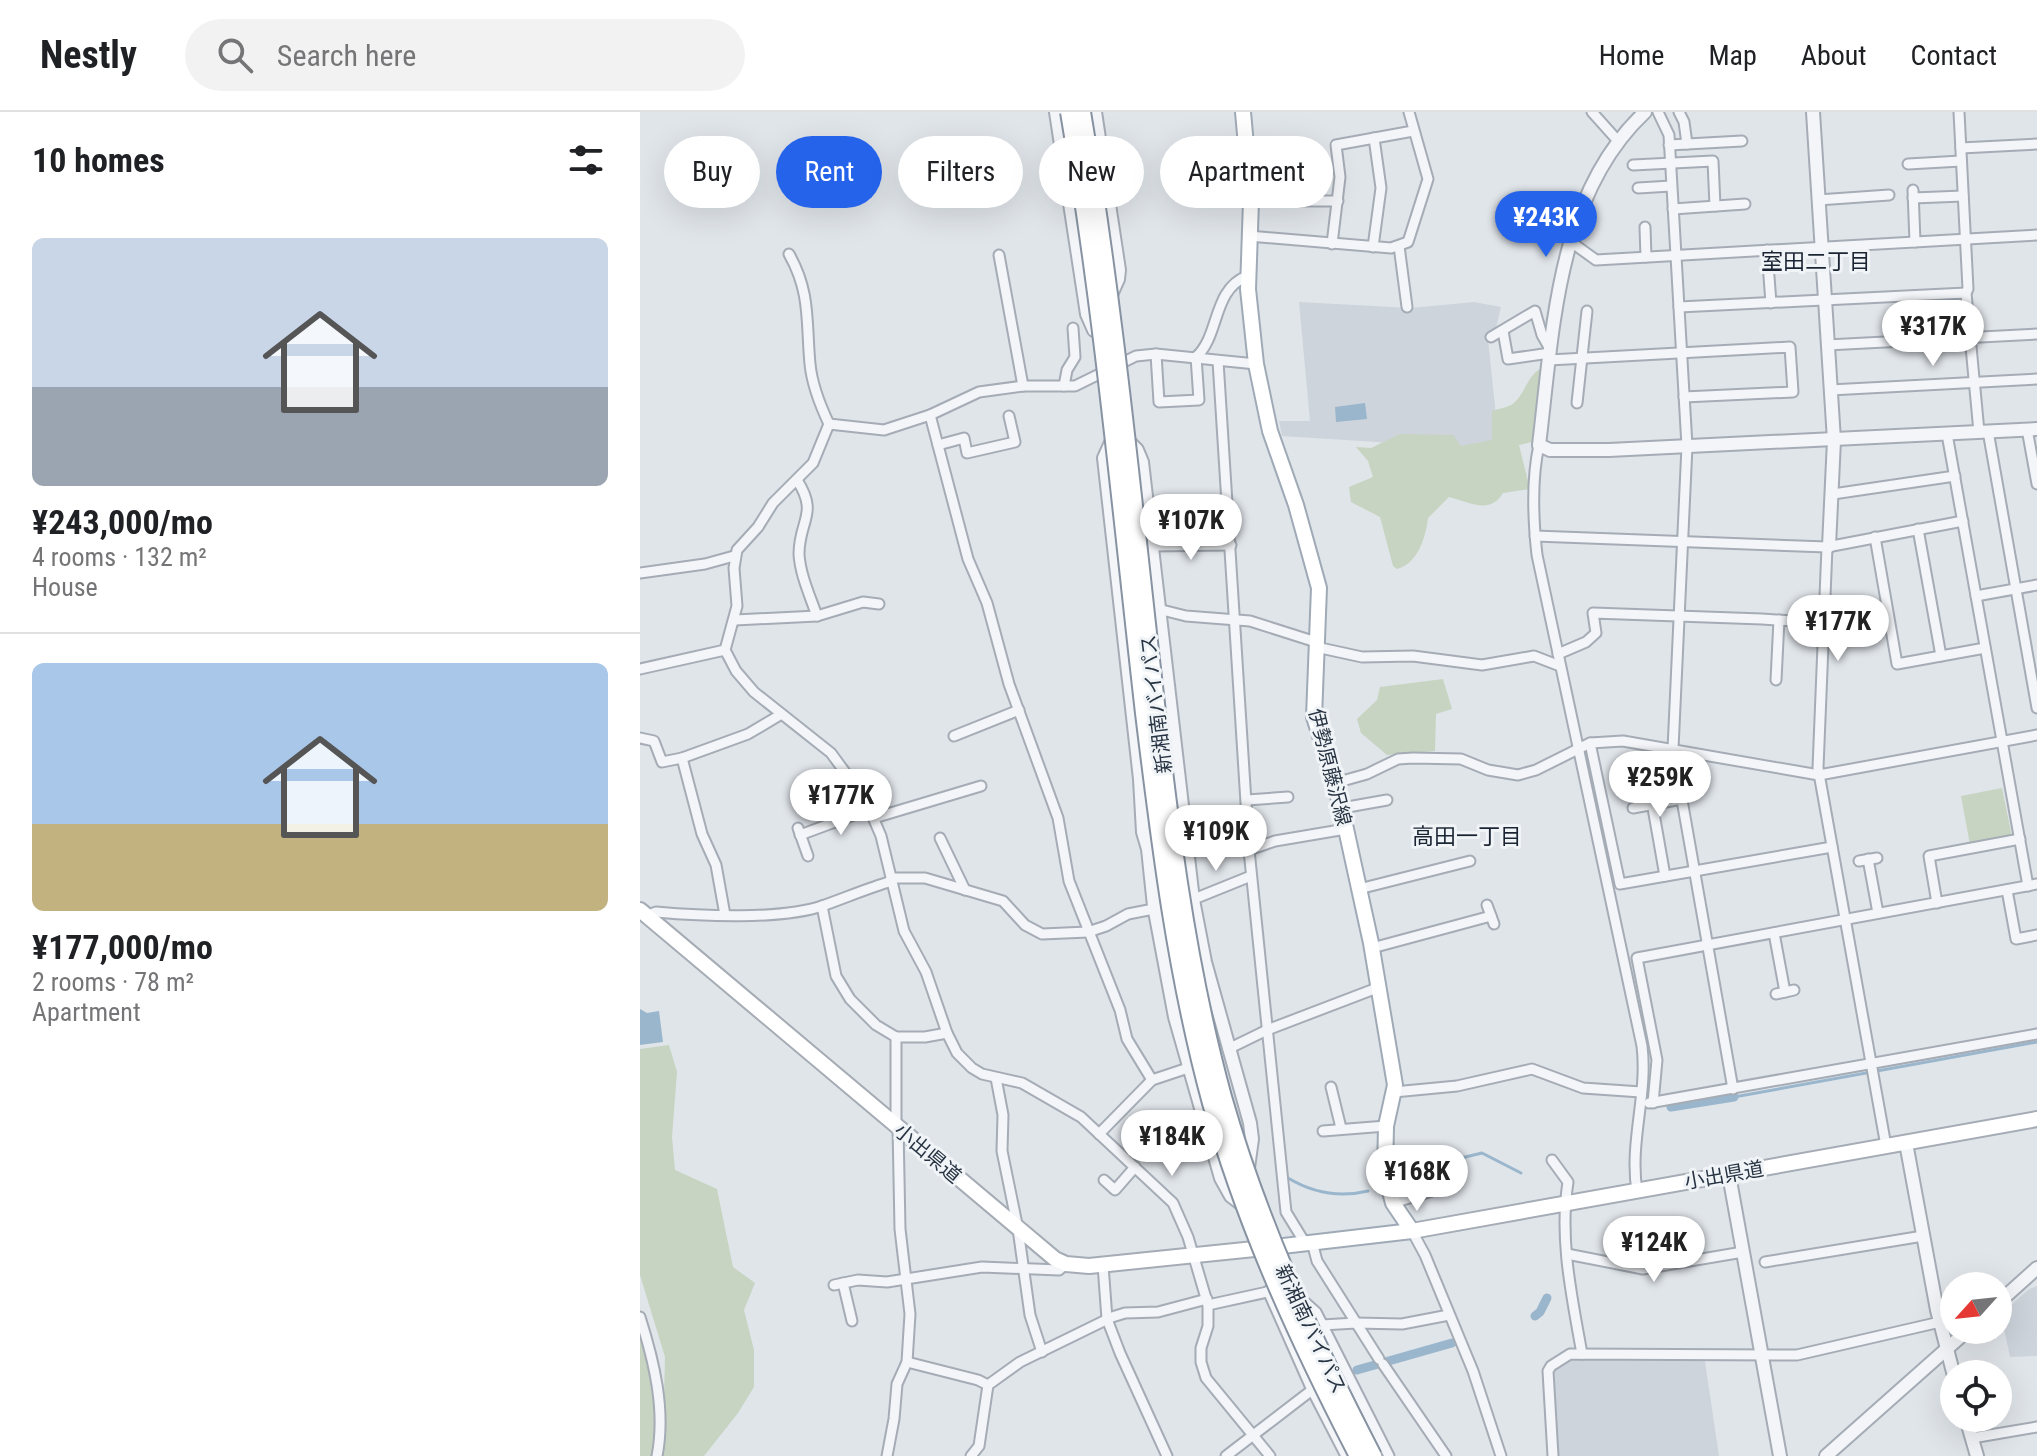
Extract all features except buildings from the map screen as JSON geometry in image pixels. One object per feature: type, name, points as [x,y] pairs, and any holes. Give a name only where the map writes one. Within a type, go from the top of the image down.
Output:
[{"type":"highway","name":"新湘南バイパス","points":[[1069,112],[1093,267],[1161,851],[1192,1027],[1226,1153],[1259,1247],[1293,1326],[1360,1456]]},
{"type":"highway","name":"新湘南バイパス","points":[[1082,112],[1111,310],[1173,844],[1188,945],[1204,1020],[1234,1133],[1268,1232],[1305,1321],[1371,1456]]},
{"type":"main road","name":"伊勢原藤沢線","points":[[1243,112],[1245,136]]},
{"type":"main road","name":"伊勢原藤沢線","points":[[1251,208],[1247,276],[1256,364],[1270,431],[1296,505],[1319,588],[1314,717],[1342,808],[1372,948],[1394,1092],[1386,1126],[1385,1173],[1393,1203],[1412,1231]]},
{"type":"main road","name":"小出県道","points":[[644,913],[1044,1252],[1066,1264]]},
{"type":"main road","name":"小出県道","points":[[1412,1231],[2037,1119]]},
{"type":"main road","points":[[1066,1264],[1103,1265],[1412,1231]]},
{"type":"main road","points":[[1267,1248],[1280,1292],[1336,1422],[1360,1456]]},
{"type":"main road","points":[[1280,1292],[1371,1456]]},
{"type":"street","points":[[1056,112],[1087,314],[1094,330],[1110,343],[1111,352]]},
{"type":"street","points":[[1095,112],[1119,270],[1108,305],[1118,431],[1137,450],[1142,462],[1193,900],[1205,962],[1250,1123],[1252,1139],[1247,1175],[1267,1248]]},
{"type":"street","points":[[1249,236],[1391,248],[1408,242],[1428,179],[1409,112]]},
{"type":"street","points":[[1592,112],[1618,141]]},
{"type":"street","points":[[1645,112],[1618,141],[1600,170],[1571,242],[1560,282],[1534,501],[1535,536],[1560,666],[1642,1046],[1641,1092],[1647,1104]]},
{"type":"street","points":[[1658,112],[1669,135],[1687,446],[1673,749],[1733,1089]]},
{"type":"street","points":[[1679,112],[1684,122],[1687,144]]},
{"type":"street","points":[[1813,112],[1834,440],[1823,623],[1819,775],[1886,1146]]},
{"type":"street","points":[[1959,112],[1966,293],[1974,382],[2037,708]]},
{"type":"street","points":[[1332,244],[1340,177],[1336,145],[1413,131]]},
{"type":"street","points":[[1373,247],[1381,188],[1374,138]]},
{"type":"street","points":[[1669,145],[1742,141]]},
{"type":"street","points":[[1961,148],[2037,144]]},
{"type":"street","points":[[1633,165],[1713,161],[1715,206]]},
{"type":"street","points":[[1908,164],[1961,161]]},
{"type":"street","points":[[1638,188],[1671,186]]},
{"type":"street","points":[[1915,242],[1913,194],[1963,196]]},
{"type":"street","points":[[1818,200],[1889,195]]},
{"type":"street","points":[[1333,201],[1338,201]]},
{"type":"street","points":[[1673,209],[1745,204]]},
{"type":"street","points":[[1645,227],[1646,257]]},
{"type":"street","points":[[1571,242],[1596,260],[2037,235]]},
{"type":"street","points":[[1399,246],[1407,307]]},
{"type":"street","points":[[1767,250],[1771,303]]},
{"type":"street","points":[[640,573],[705,564],[734,556],[773,503],[819,453],[829,424],[820,406],[810,366],[806,298],[799,272],[789,254]]},
{"type":"street","points":[[999,255],[1023,386]]},
{"type":"street","points":[[1156,354],[1159,402],[1199,400],[1196,357],[1207,345],[1221,302],[1247,276]]},
{"type":"street","points":[[1679,307],[1966,293]]},
{"type":"street","points":[[1491,337],[1535,311],[1550,354]]},
{"type":"street","points":[[1577,403],[1587,311]]},
{"type":"street","points":[[1064,386],[1067,370],[1075,357],[1073,328]]},
{"type":"street","points":[[1503,331],[1508,359],[1550,354],[1582,358],[1790,347],[1793,392],[1684,397]]},
{"type":"street","points":[[1827,345],[2037,334]]},
{"type":"street","points":[[829,424],[884,430],[930,415],[979,392],[1023,386],[1075,386],[1136,356],[1156,354],[1256,364]]},
{"type":"street","points":[[1218,361],[1251,876],[1286,1212],[1381,1362],[1446,1456]]},
{"type":"street","points":[[1830,390],[2037,379]]},
{"type":"street","points":[[930,415],[968,559],[987,603],[1000,655],[1058,818],[1069,881],[1120,1010],[1127,1039],[1152,1080]]},
{"type":"street","points":[[938,445],[964,438],[967,453],[1015,442],[1009,416]]},
{"type":"street","points":[[1539,445],[1550,450],[1585,451],[2032,429],[2037,484]]},
{"type":"street","points":[[1118,431],[1110,441],[1104,458],[1140,779],[1141,823],[1148,849],[1166,977],[1188,1068],[1221,1178],[1231,1196],[1248,1209],[1267,1248]]},
{"type":"street","points":[[1637,1191],[1633,1163],[1657,1060],[1637,958],[2032,885],[2020,839],[1947,434]]},
{"type":"street","points":[[1833,494],[1955,476]]},
{"type":"street","points":[[797,480],[808,505],[799,551],[800,565],[817,616]]},
{"type":"street","points":[[1535,536],[1828,546],[1963,521]]},
{"type":"street","points":[[1918,529],[1941,656]]},
{"type":"street","points":[[1875,537],[1897,664],[1985,648]]},
{"type":"street","points":[[1150,546],[1231,545]]},
{"type":"street","points":[[734,556],[737,594],[735,620],[725,650],[736,671],[780,715],[831,753],[872,814],[904,931],[926,972],[947,1033],[964,1061],[982,1074],[1022,1083],[1081,1117],[1173,1203],[1208,1302],[1208,1326],[1201,1348],[1202,1370],[1270,1456]]},
{"type":"street","points":[[1976,596],[2037,585]]},
{"type":"street","points":[[735,620],[817,616],[863,602],[879,604]]},
{"type":"street","points":[[1120,606],[1157,606],[1193,617],[1233,619],[1362,657],[1413,656],[1482,665],[1534,656],[1560,666]]},
{"type":"street","points":[[1558,654],[1586,642],[1596,633],[1593,613],[1823,623]]},
{"type":"street","points":[[1776,680],[1779,620]]},
{"type":"street","points":[[640,669],[725,650]]},
{"type":"street","points":[[954,736],[1019,710]]},
{"type":"street","points":[[640,738],[654,741],[662,762],[748,734],[780,715]]},
{"type":"street","points":[[1335,783],[1367,774],[1398,759],[1413,758],[1461,759],[1510,775],[1526,773],[1590,743],[1623,741],[1819,775],[2037,735]]},
{"type":"street","points":[[1590,743],[1620,884],[1832,847]]},
{"type":"street","points":[[682,758],[702,834],[716,865],[725,915]]},
{"type":"street","points":[[1647,774],[1665,876]]},
{"type":"street","points":[[808,856],[799,832],[981,786]]},
{"type":"street","points":[[1247,800],[1288,797]]},
{"type":"street","points":[[1633,808],[1682,799]]},
{"type":"street","points":[[1342,808],[1387,800]]},
{"type":"street","points":[[1249,850],[1288,838],[1346,829]]},
{"type":"street","points":[[940,838],[965,890]]},
{"type":"street","points":[[1937,903],[1929,856],[2020,839]]},
{"type":"street","points":[[1868,859],[1878,913]]},
{"type":"street","points":[[1359,889],[1470,861]]},
{"type":"street","points":[[644,913],[725,915],[792,912],[822,906],[892,880],[925,878],[1003,901],[1025,925],[1042,934],[1088,932],[1128,914],[1193,900],[1251,876]]},
{"type":"street","points":[[2007,890],[2016,939],[2037,935]]},
{"type":"street","points":[[1372,948],[1492,920],[1487,905]]},
{"type":"street","points":[[822,906],[840,986],[876,1025],[896,1037],[947,1033]]},
{"type":"street","points":[[1774,933],[1785,992]]},
{"type":"street","points":[[1228,1049],[1267,1030],[1377,988]]},
{"type":"street","points":[[1647,1104],[1872,1067],[2037,1034]]},
{"type":"street","points":[[887,1456],[897,1384],[907,1362],[910,1314],[900,1229],[896,1037]]},
{"type":"street","points":[[1099,1134],[1152,1080],[1188,1068]]},
{"type":"street","points":[[1394,1092],[1457,1086],[1532,1069],[1583,1088],[1641,1092]]},
{"type":"street","points":[[996,1078],[1002,1099],[1002,1151],[1018,1229],[1030,1315],[1042,1352]]},
{"type":"street","points":[[1331,1087],[1341,1128]]},
{"type":"street","points":[[1323,1131],[1386,1126]]},
{"type":"street","points":[[1553,1456],[1548,1371],[1570,1354],[1797,1355],[1940,1322],[1906,1143]]},
{"type":"street","points":[[1552,1160],[1568,1182],[1565,1204],[1566,1265],[1582,1354]]},
{"type":"street","points":[[1104,1180],[1115,1190],[1135,1167]]},
{"type":"street","points":[[1729,1175],[1780,1456]]},
{"type":"street","points":[[1393,1203],[1432,1191]]},
{"type":"street","points":[[1412,1231],[1473,1371],[1501,1456]]},
{"type":"street","points":[[1765,1262],[1923,1236]]},
{"type":"street","points":[[1567,1254],[1643,1269],[1743,1252]]},
{"type":"street","points":[[852,1321],[839,1284],[858,1280],[907,1279],[982,1267],[1059,1270],[1066,1264]]},
{"type":"street","points":[[1103,1265],[1107,1319],[1167,1456]]},
{"type":"street","points":[[2012,1290],[2037,1268]]},
{"type":"street","points":[[1280,1292],[1312,1390],[1336,1422],[1346,1456]]},
{"type":"street","points":[[971,1456],[979,1446],[988,1385],[1020,1362],[1125,1313],[1158,1312],[1280,1292],[1300,1296],[1310,1304],[1389,1456]]},
{"type":"street","points":[[1322,1325],[1402,1324],[1449,1315]]},
{"type":"street","points":[[640,1317],[659,1400],[662,1430],[657,1456]]},
{"type":"street","points":[[1946,1344],[1950,1360]]},
{"type":"street","points":[[1826,1456],[1953,1344]]},
{"type":"street","points":[[907,1362],[988,1385]]},
{"type":"street","points":[[1226,1456],[1312,1390]]},
{"type":"street","points":[[1972,1438],[2037,1427]]},
{"type":"street","points":[[1970,1432],[1977,1456]]},
{"type":"shaded area","points":[[1299,302],[1411,308],[1474,302],[1501,307],[1495,332],[1488,339],[1499,445],[1455,447],[1282,436],[1279,421],[1310,421]]},
{"type":"shaded area","points":[[2037,1286],[2037,1356],[2010,1357],[2007,1344],[2012,1344],[2012,1304]]},
{"type":"shaded area","points":[[1704,1355],[1719,1456],[1556,1456],[1550,1372],[1573,1356]]},
{"type":"green space","points":[[1540,369],[1532,442],[1519,445],[1530,489],[1503,493],[1492,504],[1485,505],[1449,497],[1428,518],[1416,555],[1397,569],[1393,566],[1380,517],[1351,502],[1349,487],[1373,477],[1368,461],[1356,447],[1371,448],[1400,434],[1453,435],[1461,446],[1492,440],[1492,411],[1516,401]]},
{"type":"green space","points":[[1443,679],[1452,709],[1436,714],[1435,751],[1387,755],[1361,733],[1357,719],[1377,700],[1380,687]]},
{"type":"green space","points":[[2002,788],[2012,837],[1970,845],[1961,796]]},
{"type":"green space","points":[[669,1045],[677,1072],[672,1137],[675,1170],[717,1189],[733,1267],[755,1283],[744,1310],[754,1350],[754,1387],[704,1456],[640,1456],[640,1333],[658,1390],[663,1443],[665,1357],[640,1275],[640,1049]]},
{"type":"water","points":[[1365,403],[1367,419],[1336,422],[1335,407]]},
{"type":"water","points":[[640,1009],[647,1013],[659,1011],[663,1042],[640,1045]]},
{"type":"waterway","points":[[1734,1097],[2037,1042]]},
{"type":"waterway","points":[[1671,1107],[1734,1097]]},
{"type":"waterway","points":[[1397,1178],[1403,1172],[1482,1153],[1521,1173]]},
{"type":"waterway","points":[[1288,1178],[1326,1193],[1368,1191]]},
{"type":"waterway","points":[[1535,1316],[1547,1298]]},
{"type":"waterway","points":[[1357,1370],[1452,1343]]},
{"type":"district","name":"室田二丁目","points":[[1816,261]]},
{"type":"district","name":"高田一丁目","points":[[1467,836]]}]
